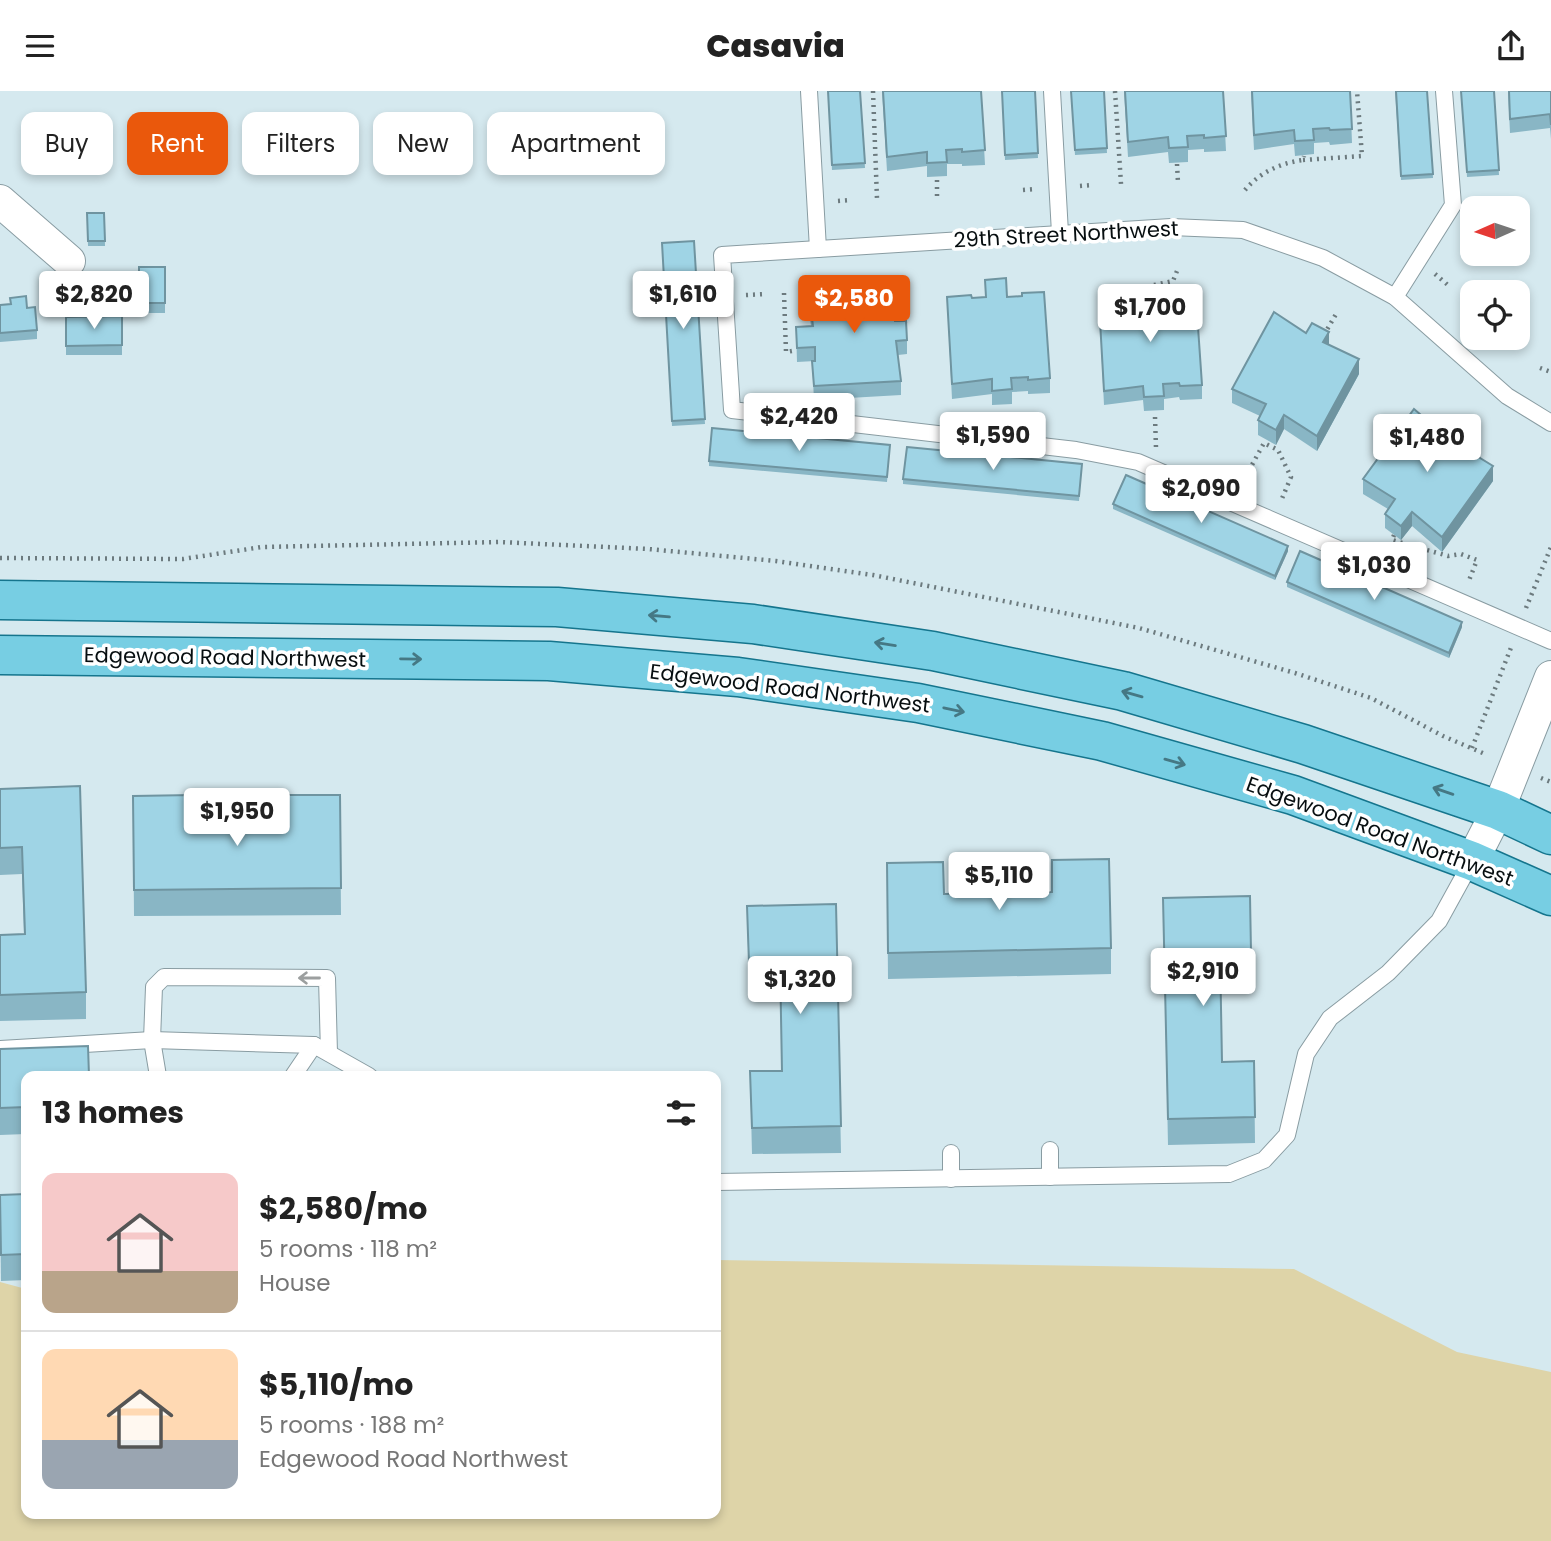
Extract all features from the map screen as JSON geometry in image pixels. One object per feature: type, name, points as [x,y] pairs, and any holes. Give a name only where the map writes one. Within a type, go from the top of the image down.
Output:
[{"type":"main road","points":[[0,600],[557,607],[753,624],[933,651],[1124,691],[1303,744],[1498,810],[1551,835]]},
{"type":"main road","name":"Edgewood Road Northwest","points":[[0,655],[549,661],[738,677],[918,703],[1101,741],[1293,795],[1472,862],[1551,896]]},
{"type":"street","points":[[0,201],[69,261]]},
{"type":"street","points":[[1472,862],[1498,810],[1551,677]]},
{"type":"lane","points":[[809,91],[818,249]]},
{"type":"lane","points":[[1052,91],[1060,233]]},
{"type":"lane","points":[[1395,297],[1453,205],[1444,91]]},
{"type":"lane","name":"29th Street Northwest","points":[[1231,503],[1139,463],[1076,450],[732,410],[722,254],[1171,227],[1244,230],[1323,258],[1395,297],[1507,396],[1549,418]]},
{"type":"lane","points":[[1231,503],[1551,641]]},
{"type":"lane","points":[[721,1182],[1229,1174],[1264,1160],[1287,1135],[1306,1054],[1330,1018],[1388,973],[1439,921],[1472,862]]},
{"type":"lane","points":[[158,1071],[152,1040],[154,987],[164,977],[327,978],[329,1053]]},
{"type":"lane","points":[[0,1049],[152,1040],[314,1045],[360,1071]]},
{"type":"lane","points":[[296,1071],[314,1045]]},
{"type":"lane","points":[[1050,1150],[1050,1177]]},
{"type":"lane","points":[[951,1153],[951,1179]]},
{"type":"path","points":[[873,91],[877,199]]},
{"type":"path","points":[[1115,91],[1121,184]]},
{"type":"path","points":[[1245,190],[1255,178],[1277,166],[1304,158],[1362,156],[1357,91]]},
{"type":"path","points":[[1177,164],[1178,183]]},
{"type":"path","points":[[937,180],[937,196]]},
{"type":"path","points":[[832,201],[851,200]]},
{"type":"path","points":[[1148,290],[1154,285],[1173,281],[1177,271]]},
{"type":"path","points":[[902,286],[905,332]]},
{"type":"path","points":[[784,293],[786,352],[792,351]]},
{"type":"path","points":[[1322,338],[1336,314]]},
{"type":"path","points":[[1540,368],[1551,372]]},
{"type":"path","points":[[1459,445],[1472,427]]},
{"type":"path","points":[[1231,503],[1264,443],[1278,450],[1291,477],[1273,521]]},
{"type":"path","points":[[1394,535],[1392,540],[1448,556],[1461,554],[1477,560],[1460,602]]},
{"type":"path","points":[[1541,777],[1551,782]]},
{"type":"shaded area","points":[[721,1260],[1294,1269],[1457,1352],[1551,1372],[1551,1541],[0,1541],[0,1282],[21,1288],[21,1519],[721,1519]]},
{"type":"building","points":[[828,91],[860,91],[865,163],[832,165]]},
{"type":"building","points":[[883,91],[981,91],[985,150],[946,150],[947,162],[927,163],[927,152],[887,157]]},
{"type":"building","points":[[1002,91],[1035,91],[1038,153],[1005,155]]},
{"type":"building","points":[[1071,91],[1104,91],[1107,148],[1075,150]]},
{"type":"building","points":[[1125,91],[1223,91],[1226,136],[1187,136],[1188,147],[1169,148],[1168,137],[1128,142]]},
{"type":"building","points":[[1252,91],[1350,91],[1352,129],[1313,129],[1314,140],[1295,141],[1294,130],[1254,135]]},
{"type":"building","points":[[1396,91],[1427,91],[1433,174],[1401,176]]},
{"type":"building","points":[[1461,91],[1494,91],[1499,170],[1467,172]]},
{"type":"building","points":[[1509,91],[1551,91],[1551,125],[1550,114],[1510,119]]},
{"type":"building","points":[[87,213],[104,213],[105,241],[88,241]]},
{"type":"building","points":[[694,241],[705,419],[672,421],[662,243]]},
{"type":"building","points":[[139,267],[165,267],[165,303],[139,303]]},
{"type":"building","points":[[1006,278],[1007,297],[1044,292],[1050,378],[1011,378],[1012,389],[992,391],[992,379],[952,384],[947,297],[986,297],[985,280]]},
{"type":"building","points":[[895,283],[895,321],[906,321],[907,340],[896,341],[901,381],[814,386],[812,361],[815,361],[815,347],[797,348],[796,327],[813,326],[808,288]]},
{"type":"building","points":[[1157,285],[1158,303],[1196,298],[1202,385],[1163,384],[1164,396],[1144,397],[1143,386],[1104,391],[1099,303],[1138,304],[1137,286]]},
{"type":"building","points":[[26,296],[27,308],[35,307],[37,330],[0,333],[0,305],[11,304],[10,298]]},
{"type":"building","points":[[1274,312],[1306,333],[1312,323],[1329,332],[1323,342],[1359,359],[1317,436],[1284,415],[1276,430],[1258,420],[1266,404],[1232,389]]},
{"type":"building","points":[[122,316],[122,345],[66,346],[66,317]]},
{"type":"building","points":[[1414,409],[1443,434],[1450,424],[1466,436],[1459,445],[1493,466],[1442,537],[1412,512],[1401,526],[1385,514],[1395,499],[1363,479]]},
{"type":"building","points":[[712,428],[890,445],[887,477],[709,461]]},
{"type":"building","points":[[907,447],[1082,464],[1079,496],[903,479]]},
{"type":"building","points":[[1126,475],[1288,546],[1275,576],[1113,504]]},
{"type":"building","points":[[1300,551],[1462,622],[1449,653],[1287,582]]},
{"type":"building","points":[[80,786],[86,992],[0,995],[0,935],[25,934],[22,847],[0,848],[0,789]]},
{"type":"building","points":[[193,795],[194,831],[281,830],[280,795],[340,795],[341,888],[134,890],[133,796]]},
{"type":"building","points":[[1109,859],[1111,948],[888,953],[887,863],[943,862],[944,894],[1052,892],[1052,860]]},
{"type":"building","points":[[1250,896],[1251,952],[1220,953],[1222,1062],[1254,1061],[1255,1117],[1168,1119],[1163,898]]},
{"type":"building","points":[[836,904],[841,1126],[752,1128],[750,1071],[782,1071],[780,962],[749,963],[747,906]]},
{"type":"building","points":[[88,1046],[89,1071],[21,1071],[21,1107],[0,1108],[0,1049]]},
{"type":"building","points":[[21,1194],[21,1254],[1,1255],[0,1195]]}]
